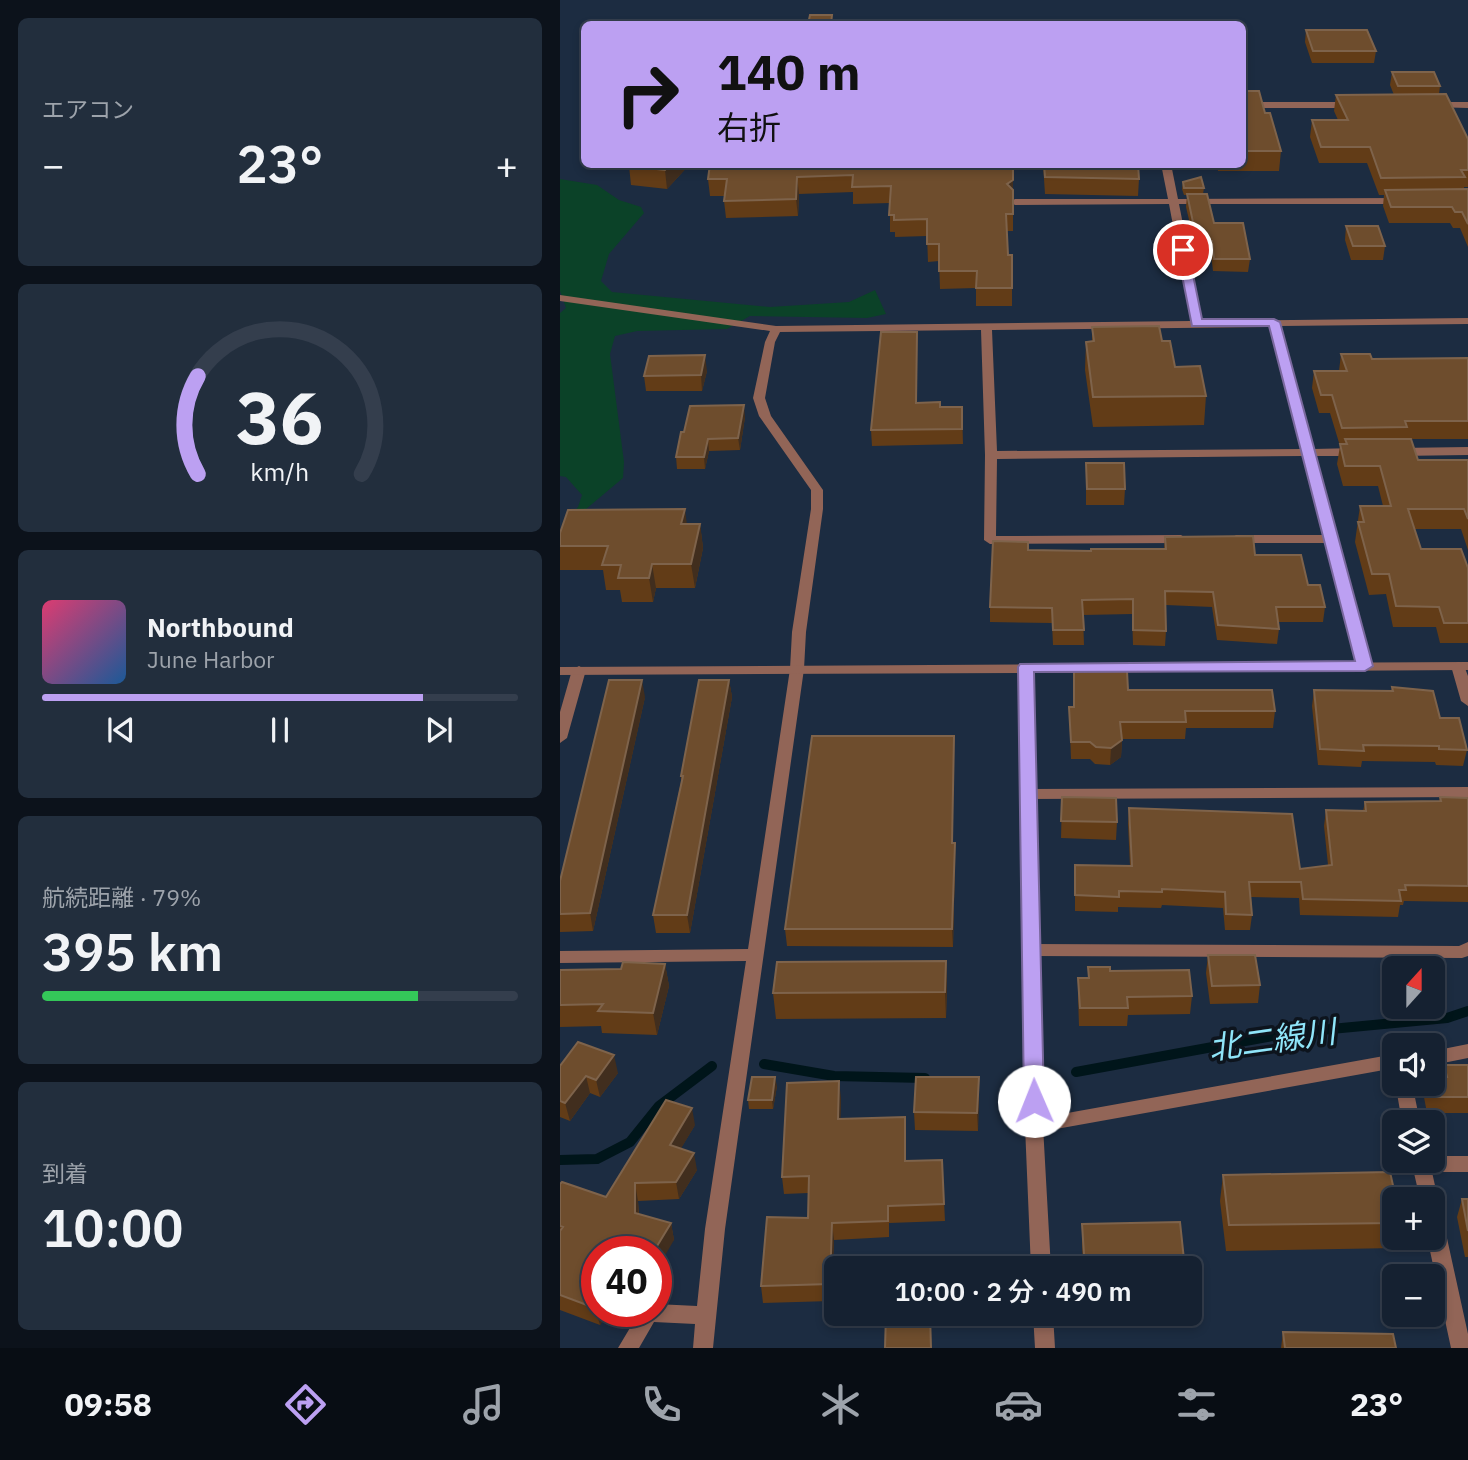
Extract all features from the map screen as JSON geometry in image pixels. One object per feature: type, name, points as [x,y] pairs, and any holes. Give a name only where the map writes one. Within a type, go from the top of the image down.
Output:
[{"type":"street","points":[[1246,105],[1362,105]]},
{"type":"street","points":[[1428,105],[1468,105]]},
{"type":"street","points":[[1167,168],[1197,323]]},
{"type":"street","points":[[1015,202],[1414,201]]},
{"type":"street","points":[[560,298],[776,329],[1468,321]]},
{"type":"street","points":[[1274,322],[1311,452],[1365,666]]},
{"type":"street","points":[[986,326],[991,455],[990,540],[1195,539]]},
{"type":"street","points":[[703,1348],[715,1229],[797,669],[817,490],[765,416],[759,398],[770,342],[776,329]]},
{"type":"street","points":[[991,455],[1468,451]]},
{"type":"street","points":[[1223,539],[1333,539]]},
{"type":"street","points":[[560,671],[1463,666],[1468,701]]},
{"type":"street","points":[[1026,667],[1034,1126],[1040,1256]]},
{"type":"street","points":[[560,738],[579,670]]},
{"type":"street","points":[[1028,794],[1468,792]]},
{"type":"street","points":[[1032,950],[1462,952],[1468,948]]},
{"type":"street","points":[[560,957],[755,956]]},
{"type":"street","points":[[1445,1056],[1468,1051]]},
{"type":"street","points":[[1034,1126],[1382,1063]]},
{"type":"street","points":[[1445,1163],[1468,1164]]},
{"type":"street","points":[[1440,1250],[1461,1348]]},
{"type":"street","points":[[628,1348],[649,1313],[706,1315]]},
{"type":"street","points":[[1044,1326],[1045,1348]]},
{"type":"green space","points":[[560,179],[597,185],[619,200],[641,207],[644,213],[609,254],[601,281],[612,292],[770,307],[849,302],[875,290],[886,314],[867,318],[750,316],[727,329],[637,331],[615,336],[610,354],[624,462],[623,478],[573,520],[565,522],[578,507],[582,495],[566,477],[560,476],[560,313],[566,308],[560,291]]},
{"type":"building","points":[[810,15],[832,15],[831,21],[809,21]]},
{"type":"building","points":[[1306,30],[1367,30],[1376,51],[1313,51]]},
{"type":"building","points":[[1392,72],[1434,72],[1440,86],[1398,86]]},
{"type":"building","points":[[1246,91],[1259,91],[1265,113],[1270,113],[1281,151],[1246,151]]},
{"type":"building","points":[[1446,94],[1468,139],[1468,170],[1461,170],[1465,177],[1381,178],[1370,147],[1321,147],[1312,120],[1348,120],[1336,95]]},
{"type":"building","points":[[709,168],[1013,168],[1013,180],[1007,184],[1013,190],[1013,214],[1006,214],[1008,255],[1012,255],[1012,288],[976,288],[977,271],[939,271],[939,244],[927,244],[927,219],[894,220],[894,215],[889,215],[891,186],[852,187],[853,175],[797,177],[796,199],[724,201],[727,179],[708,179]]},
{"type":"building","points":[[1044,168],[1138,168],[1139,179],[1045,177]]},
{"type":"building","points":[[1201,177],[1204,188],[1184,188],[1183,182]]},
{"type":"building","points":[[1468,189],[1468,224],[1462,212],[1455,212],[1452,207],[1391,207],[1385,190]]},
{"type":"building","points":[[1187,194],[1207,194],[1214,223],[1243,223],[1250,259],[1214,259],[1212,241],[1197,241]]},
{"type":"building","points":[[1346,226],[1378,226],[1385,246],[1353,246]]},
{"type":"building","points":[[1159,326],[1162,341],[1170,341],[1175,367],[1200,366],[1206,396],[1093,397],[1086,342],[1094,341],[1092,327]]},
{"type":"building","points":[[881,332],[917,332],[916,403],[940,402],[940,407],[962,407],[962,429],[871,430]]},
{"type":"building","points":[[1341,354],[1370,354],[1372,359],[1468,358],[1468,421],[1405,421],[1407,427],[1342,428],[1332,395],[1321,395],[1314,371],[1347,371]]},
{"type":"building","points":[[705,355],[701,375],[644,376],[649,356]]},
{"type":"building","points":[[744,405],[738,438],[708,439],[704,457],[676,457],[690,406]]},
{"type":"building","points":[[1345,439],[1411,439],[1418,460],[1468,460],[1468,519],[1464,509],[1408,509],[1421,549],[1461,549],[1468,568],[1468,623],[1444,623],[1439,607],[1396,606],[1389,574],[1372,574],[1358,522],[1364,522],[1360,506],[1391,506],[1380,466],[1345,466],[1340,444],[1347,444]]},
{"type":"building","points":[[1086,463],[1124,463],[1125,489],[1087,489]]},
{"type":"building","points":[[685,509],[681,524],[700,524],[691,564],[652,564],[649,578],[618,578],[621,565],[602,565],[608,546],[560,546],[560,533],[568,510]]},
{"type":"building","points":[[1253,536],[1255,555],[1301,555],[1308,585],[1320,585],[1325,607],[1276,607],[1279,629],[1218,625],[1213,592],[1165,591],[1166,631],[1133,630],[1133,599],[1082,600],[1084,630],[1053,630],[1052,608],[990,607],[993,541],[1028,542],[1028,550],[1091,551],[1166,549],[1165,537]]},
{"type":"building","points":[[1074,671],[1127,671],[1128,690],[1272,690],[1275,711],[1185,711],[1186,722],[1120,722],[1122,740],[1111,748],[1096,747],[1090,742],[1071,742],[1069,707],[1074,707]]},
{"type":"building","points":[[609,680],[642,680],[590,913],[560,914],[560,881]]},
{"type":"building","points":[[699,680],[729,680],[687,915],[653,915],[683,776]]},
{"type":"building","points":[[1392,687],[1433,691],[1440,718],[1459,718],[1467,750],[1439,749],[1439,746],[1363,745],[1364,751],[1320,749],[1314,690],[1393,691]]},
{"type":"building","points":[[812,736],[954,736],[952,843],[955,843],[952,929],[785,929]]},
{"type":"building","points":[[1062,797],[1116,798],[1117,822],[1061,821]]},
{"type":"building","points":[[1440,797],[1468,798],[1468,886],[1405,885],[1406,890],[1399,890],[1401,901],[1303,899],[1301,882],[1249,882],[1252,915],[1226,914],[1225,892],[1162,889],[1162,892],[1119,891],[1119,897],[1075,895],[1075,865],[1132,866],[1129,808],[1292,814],[1300,869],[1332,865],[1326,810],[1366,811],[1365,802],[1441,801]]},
{"type":"building","points":[[1208,955],[1255,955],[1260,985],[1212,986]]},
{"type":"building","points":[[946,961],[945,992],[773,993],[777,962]]},
{"type":"building","points":[[623,962],[665,964],[653,1013],[598,1011],[603,1004],[560,1005],[560,970],[621,969]]},
{"type":"building","points":[[1088,967],[1110,967],[1110,971],[1189,970],[1192,996],[1127,997],[1128,1008],[1080,1008],[1078,978],[1089,978]]},
{"type":"building","points":[[578,1042],[614,1055],[596,1080],[586,1076],[565,1103],[560,1101],[560,1066]]},
{"type":"building","points":[[1445,1065],[1468,1065],[1468,1097],[1430,1097],[1445,1096]]},
{"type":"building","points":[[752,1077],[775,1077],[772,1100],[748,1100]]},
{"type":"building","points":[[916,1077],[979,1077],[977,1113],[914,1112]]},
{"type":"building","points":[[839,1081],[838,1119],[905,1117],[905,1161],[942,1160],[944,1204],[888,1206],[888,1221],[832,1223],[831,1256],[824,1256],[824,1284],[761,1286],[767,1217],[808,1218],[809,1176],[782,1177],[787,1083]]},
{"type":"building","points":[[666,1100],[692,1108],[670,1145],[694,1153],[676,1182],[635,1183],[635,1213],[671,1223],[663,1236],[581,1236],[581,1303],[560,1295],[560,1231],[563,1227],[560,1226],[560,1184],[562,1182],[606,1197]]},
{"type":"building","points":[[1382,1172],[1390,1173],[1393,1187],[1382,1187],[1382,1223],[1229,1225],[1223,1175]]},
{"type":"building","points":[[1462,1199],[1468,1199],[1468,1231]]},
{"type":"building","points":[[1180,1222],[1184,1256],[1084,1256],[1082,1224]]},
{"type":"building","points":[[886,1326],[930,1326],[931,1348],[885,1348]]},
{"type":"building","points":[[1283,1332],[1393,1334],[1396,1348],[1285,1348]]},
{"type":"waterway","name":"北二線川","points":[[1076,1072],[1289,1033],[1447,1018],[1468,1011]]},
{"type":"waterway","name":"北二線川","points":[[764,1064],[834,1076],[925,1078]]},
{"type":"waterway","name":"北二線川","points":[[560,1160],[597,1159],[630,1142],[659,1106],[712,1066]]},
{"type":"route","points":[[1034,1101],[1026,667],[1365,666],[1311,452],[1274,322],[1197,323],[1183,250]]}]
